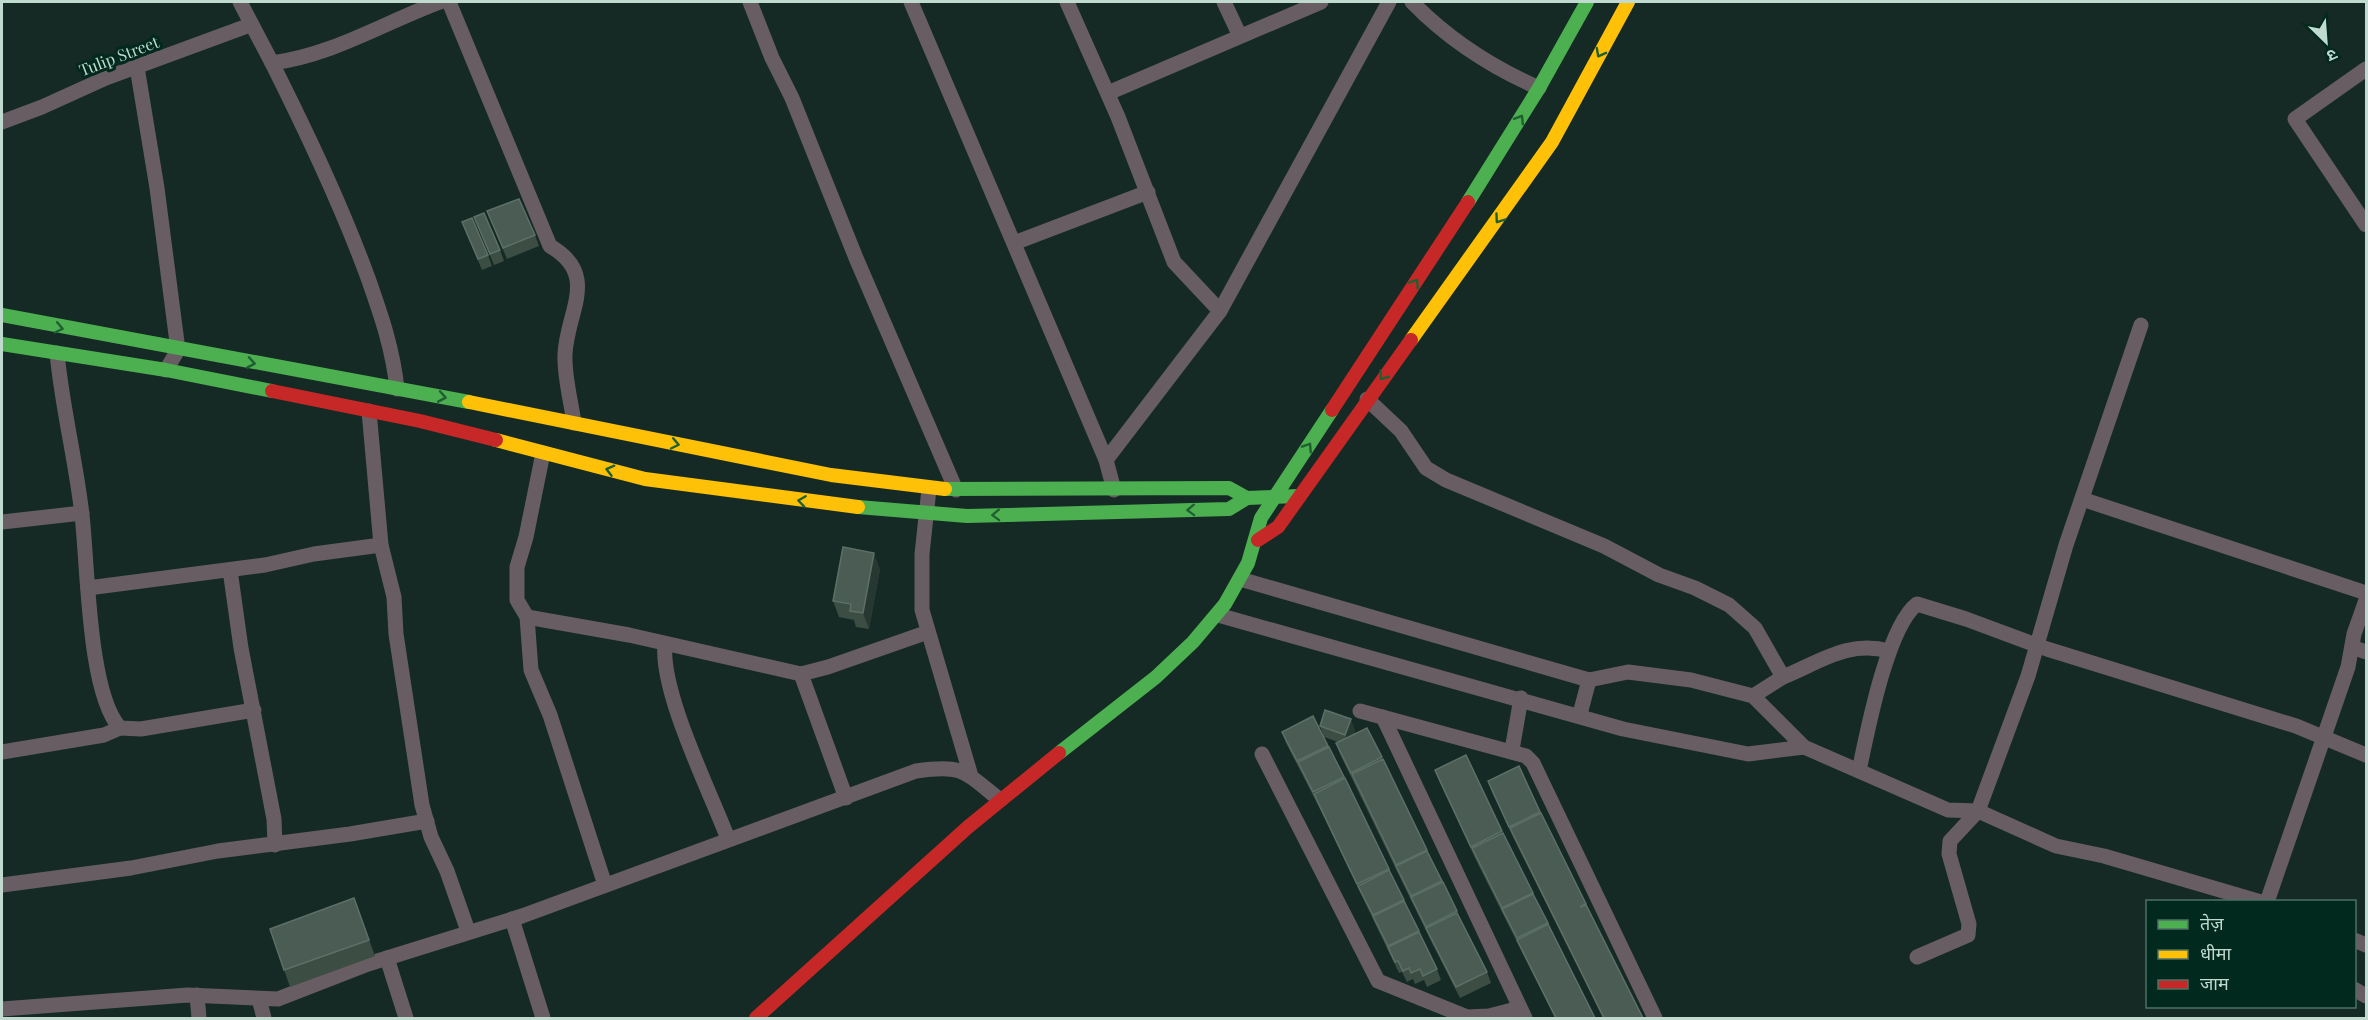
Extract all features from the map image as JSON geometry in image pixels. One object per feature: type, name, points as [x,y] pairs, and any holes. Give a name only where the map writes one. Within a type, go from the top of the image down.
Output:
[{"type":"street","points":[[240,2],[250,25],[272,63],[349,224],[384,322],[393,356],[397,388]]},
{"type":"street","points":[[448,2],[550,246],[566,255],[578,278],[575,312],[565,354],[574,423]]},
{"type":"street","points":[[911,2],[1106,460],[1114,490]]},
{"type":"street","points":[[1067,2],[1108,93],[1174,262],[1220,311]]},
{"type":"street","points":[[1224,2],[1239,34]]},
{"type":"street","points":[[1108,93],[1239,34],[1320,2]]},
{"type":"street","points":[[1106,460],[1220,311],[1389,2]]},
{"type":"street","points":[[1412,2],[1460,45],[1507,74],[1539,88]]},
{"type":"street","points":[[756,1018],[1000,800],[1151,684],[1218,615],[1240,579],[1258,540],[1261,518],[1444,239],[1539,88],[1587,2]]},
{"type":"street","points":[[1258,540],[1278,527],[1367,399],[1469,262],[1552,142],[1628,2]]},
{"type":"street","points":[[272,63],[300,59],[341,45],[429,3]]},
{"type":"street","points":[[755,3],[772,58],[792,98],[956,490]]},
{"type":"street","name":"Tulip Street","points":[[2,122],[106,78],[250,25]]},
{"type":"street","points":[[137,68],[157,188],[178,350],[166,370]]},
{"type":"street","points":[[2367,69],[2295,119],[2367,225]]},
{"type":"street","points":[[1014,243],[1148,192]]},
{"type":"street","points":[[2,315],[178,350],[397,388],[820,473],[929,489],[1229,488],[1247,498]]},
{"type":"street","points":[[1917,957],[1968,935],[1969,924],[1948,847],[1955,833],[1978,811],[2028,676],[2082,499],[2141,325]]},
{"type":"street","points":[[2,344],[166,370],[369,411],[645,479],[844,506],[967,516],[1229,509],[1247,498],[1299,496]]},
{"type":"street","points":[[57,353],[82,513],[97,670],[103,698],[112,719],[120,728]]},
{"type":"street","points":[[1367,399],[1401,431],[1426,468],[1446,480],[1604,546],[1659,575],[1695,588],[1729,605],[1755,628],[1783,677]]},
{"type":"street","points":[[369,411],[381,545],[394,597],[396,634],[416,770],[427,821],[468,931]]},
{"type":"street","points":[[543,453],[526,537],[517,567],[517,600],[528,617],[531,670],[550,715],[605,885]]},
{"type":"street","points":[[929,489],[922,554],[922,610],[971,776]]},
{"type":"street","points":[[2082,499],[2367,593]]},
{"type":"street","points":[[2,522],[82,513]]},
{"type":"street","points":[[88,588],[230,570],[314,554],[381,545]]},
{"type":"street","points":[[230,570],[274,819],[275,845]]},
{"type":"street","points":[[1240,579],[1589,680],[1628,672],[1691,680],[1753,696],[1804,747],[1948,810],[1978,811],[2056,846],[2104,856],[2254,900]]},
{"type":"street","points":[[2268,900],[2348,667],[2359,649],[2367,600]]},
{"type":"street","points":[[1859,771],[1870,719],[1889,651],[1906,612],[1917,604],[2036,645],[2325,737],[2367,755]]},
{"type":"street","points":[[1218,615],[1580,714],[1623,729],[1749,754],[1804,747]]},
{"type":"street","points":[[528,617],[555,620],[801,674],[928,632]]},
{"type":"street","points":[[665,644],[663,659],[679,715],[728,839]]},
{"type":"street","points":[[1753,696],[1783,677],[1829,656],[1871,646],[1889,651]]},
{"type":"street","points":[[801,674],[846,798]]},
{"type":"street","points":[[1580,714],[1589,680]]},
{"type":"street","points":[[1512,750],[1521,698]]},
{"type":"street","points":[[2,752],[104,735],[120,728],[141,729],[254,710]]},
{"type":"street","points":[[1360,711],[1512,750],[1526,756],[1533,763],[1655,1018]]},
{"type":"street","points":[[1262,754],[1378,981],[1467,1017],[1523,1013],[1383,717]]},
{"type":"street","points":[[2,1009],[79,1011],[197,995],[278,999],[387,958],[512,919],[916,771],[947,766],[971,776],[1000,800]]},
{"type":"street","points":[[2,885],[131,868],[218,851],[275,845],[427,821]]},
{"type":"street","points":[[512,919],[543,1018]]},
{"type":"street","points":[[387,958],[406,1018]]},
{"type":"street","points":[[197,995],[199,1018]]},
{"type":"street","points":[[259,999],[264,1018]]},
{"type":"building","points":[[519,199],[535,235],[503,248],[487,211]]},
{"type":"building","points":[[484,213],[500,250],[490,254],[474,217]]},
{"type":"building","points":[[472,218],[488,255],[478,259],[462,222]]},
{"type":"building","points":[[843,547],[874,553],[863,613],[850,611],[851,604],[833,601]]},
{"type":"building","points":[[1325,710],[1351,719],[1345,735],[1320,726]]},
{"type":"building","points":[[1313,716],[1328,746],[1297,761],[1282,732]]},
{"type":"building","points":[[1367,728],[1382,757],[1351,773],[1336,743]]},
{"type":"building","points":[[1329,747],[1344,777],[1313,792],[1298,762]]},
{"type":"building","points":[[1466,755],[1502,831],[1471,847],[1435,770]]},
{"type":"building","points":[[1383,759],[1427,850],[1396,865],[1352,774]]},
{"type":"building","points":[[1519,766],[1540,812],[1509,827],[1488,781]]},
{"type":"building","points":[[1345,778],[1389,869],[1357,884],[1314,794]]},
{"type":"building","points":[[1541,813],[1586,904],[1580,907],[1586,905],[1643,1018],[1604,1018],[1510,828]]},
{"type":"building","points":[[1503,833],[1533,893],[1502,908],[1472,848]]},
{"type":"building","points":[[1427,851],[1442,881],[1411,896],[1396,866]]},
{"type":"building","points":[[1389,870],[1404,900],[1373,915],[1358,886]]},
{"type":"building","points":[[1443,882],[1457,911],[1426,927],[1411,897]]},
{"type":"building","points":[[1533,894],[1548,923],[1517,938],[1502,909]]},
{"type":"building","points":[[354,898],[369,940],[284,970],[270,929]]},
{"type":"building","points":[[1404,901],[1419,931],[1388,946],[1373,916]]},
{"type":"building","points":[[1457,913],[1487,972],[1456,987],[1426,928]]},
{"type":"building","points":[[1548,924],[1595,1018],[1556,1018],[1517,940]]},
{"type":"building","points":[[1419,932],[1437,969],[1423,976],[1420,969],[1411,973],[1409,968],[1403,971],[1398,961],[1395,962],[1388,947]]},
{"type":"traffic: fast","points":[[1468,202],[1539,88],[1587,2]]},
{"type":"traffic: fast","points":[[2,315],[469,402]]},
{"type":"traffic: fast","points":[[2,344],[166,370],[272,391]]},
{"type":"traffic: fast","points":[[1059,753],[1156,677],[1193,642],[1225,604],[1248,563],[1261,518],[1332,410]]},
{"type":"traffic: fast","points":[[945,489],[1229,488],[1247,498]]},
{"type":"traffic: fast","points":[[858,507],[967,516],[1229,509],[1247,498],[1299,496]]},
{"type":"traffic: slow","points":[[1411,340],[1552,142],[1628,2]]},
{"type":"traffic: slow","points":[[469,402],[831,475],[945,489]]},
{"type":"traffic: slow","points":[[496,440],[645,479],[858,507]]},
{"type":"traffic: jam","points":[[1332,410],[1468,202]]},
{"type":"traffic: jam","points":[[1258,540],[1278,527],[1411,340]]},
{"type":"traffic: jam","points":[[272,391],[420,421],[496,440]]},
{"type":"traffic: jam","points":[[756,1018],[968,827],[1059,753]]}]
